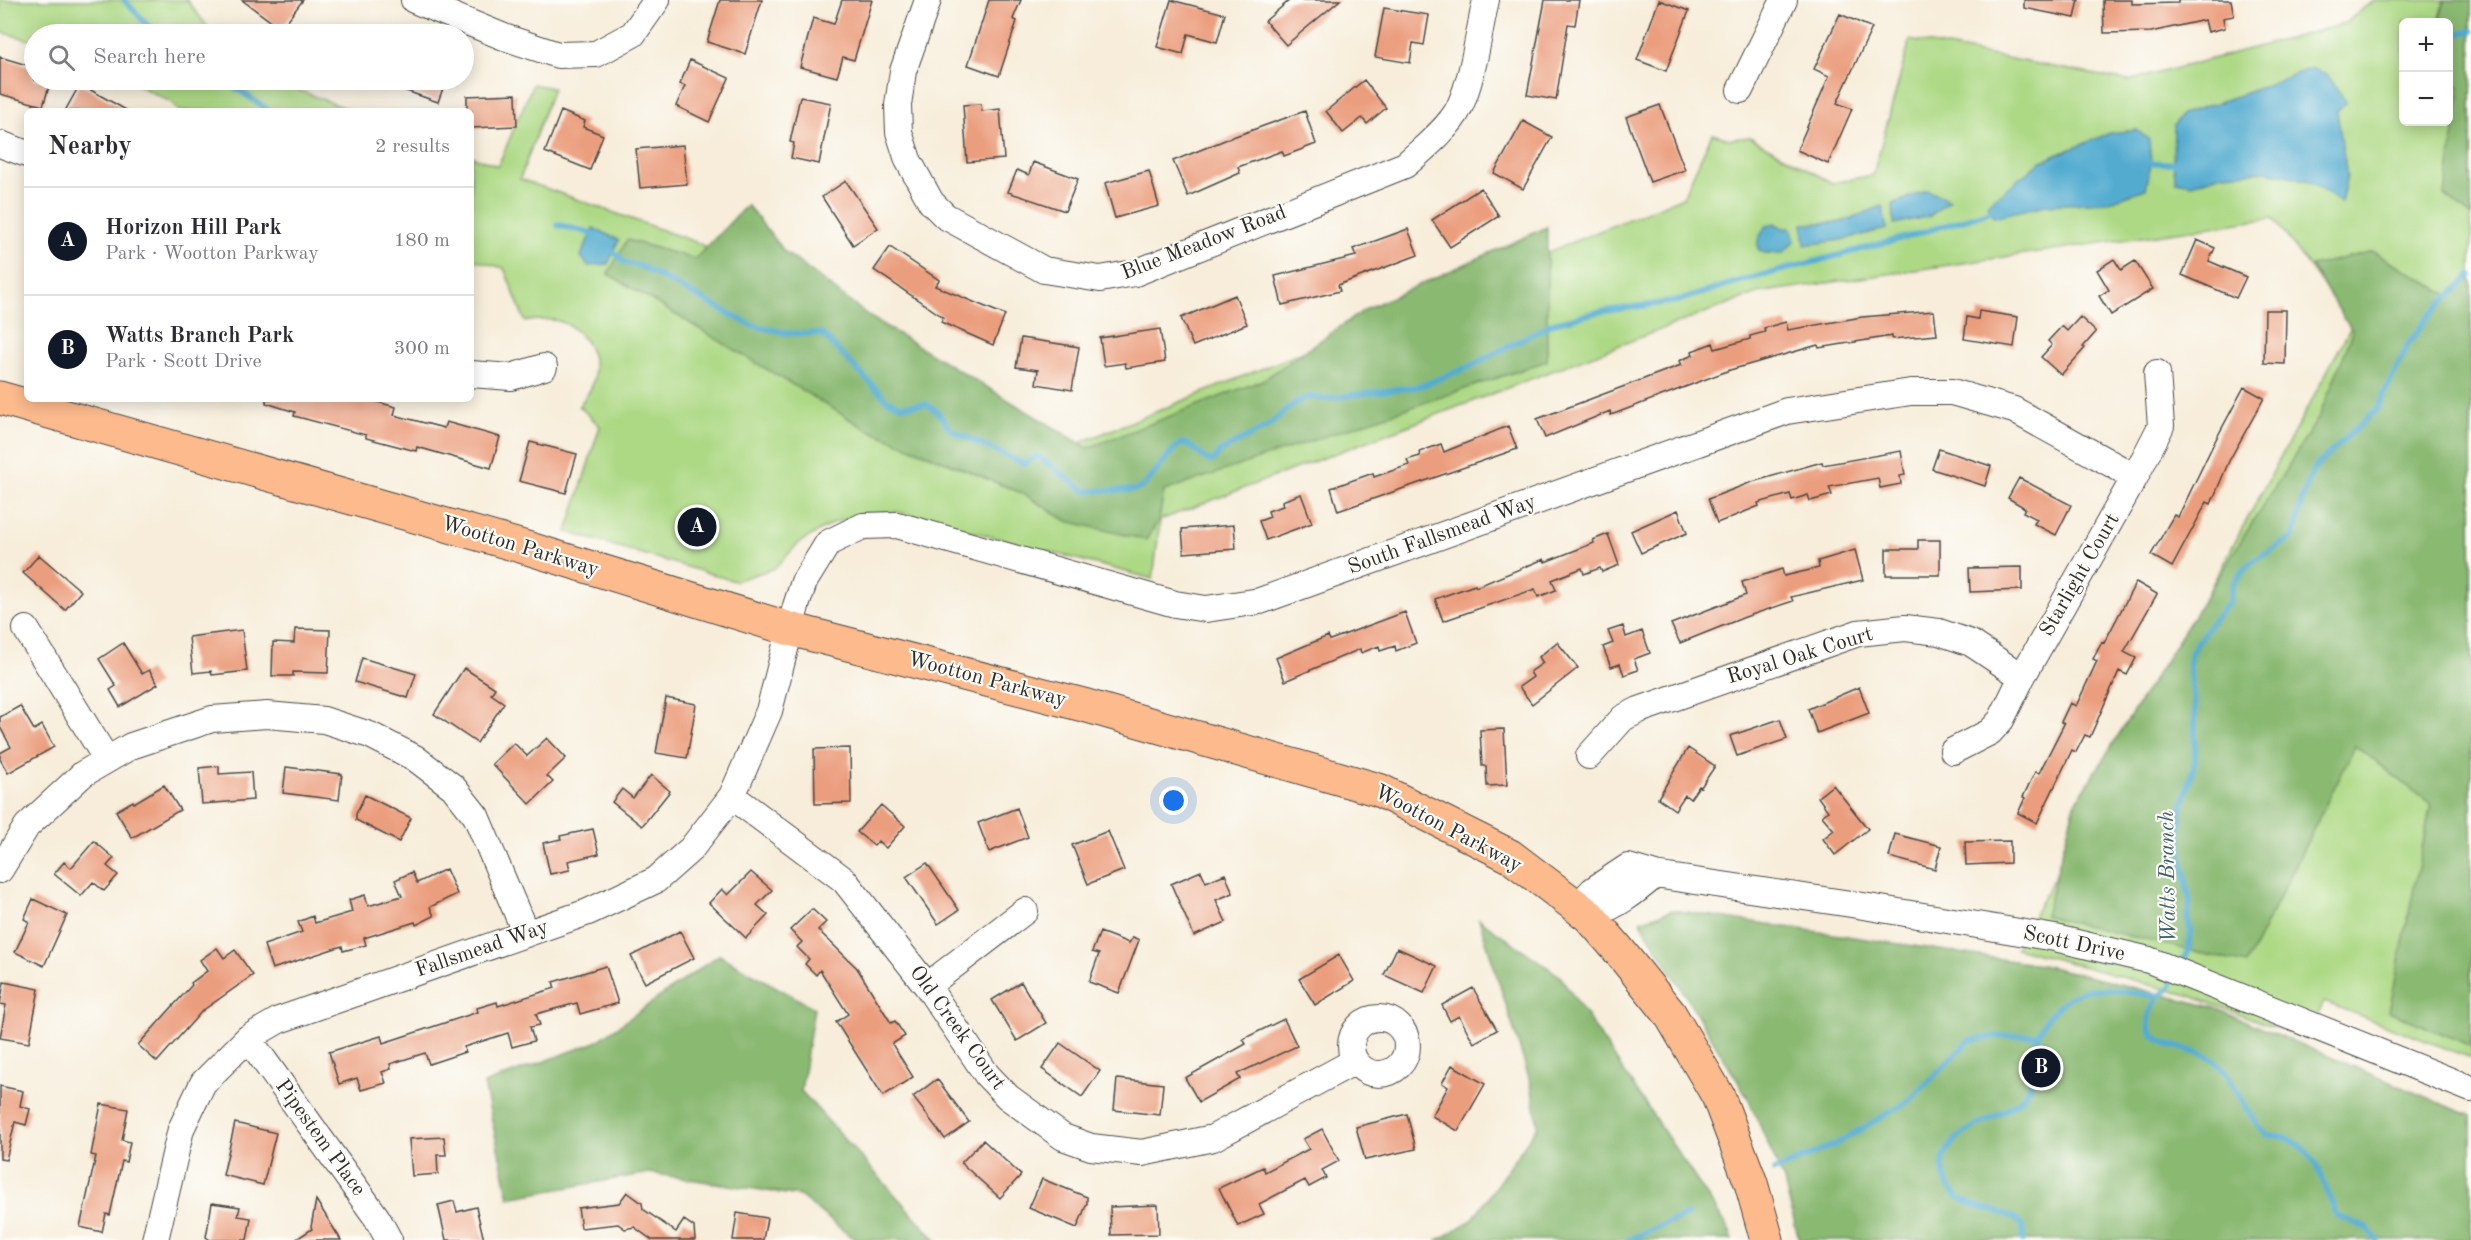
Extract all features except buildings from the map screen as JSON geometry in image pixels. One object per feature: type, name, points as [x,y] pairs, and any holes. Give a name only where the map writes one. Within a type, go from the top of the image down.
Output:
[{"type":"main road","name":"Wootton Parkway","points":[[0,398],[527,548],[790,629],[1087,706],[1379,790],[1510,856],[1583,912],[1630,964],[1670,1014],[1718,1096],[1751,1183],[1767,1240]]},
{"type":"street","points":[[414,0],[472,24]]},
{"type":"street","points":[[474,25],[558,55],[596,54],[633,34],[657,0]]},
{"type":"street","name":"Blue Meadow Road","points":[[928,0],[903,70],[898,105],[899,132],[908,160],[931,202],[945,216],[1044,270],[1100,279],[1135,273],[1405,165],[1427,146],[1458,110],[1470,72],[1486,0]]},
{"type":"street","points":[[1740,90],[1784,0]]},
{"type":"street","points":[[0,144],[24,153]]},
{"type":"street","points":[[474,375],[512,376],[544,367]]},
{"type":"street","name":"Starlight Court","points":[[1953,751],[1990,732],[2001,720],[2022,677],[2135,477],[2162,426],[2157,373]]},
{"type":"street","name":"South Fallsmead Way","points":[[790,629],[804,582],[828,543],[864,526],[897,525],[1175,604],[1206,609],[1260,601],[1787,411],[1911,392],[1952,392],[2014,410],[2135,477]]},
{"type":"street","name":"Royal Oak Court","points":[[1589,756],[1623,718],[1639,710],[1858,633],[1905,628],[1939,632],[1971,643],[2022,677]]},
{"type":"street","points":[[26,629],[107,760]]},
{"type":"street","name":"Fallsmead Way","points":[[155,1240],[181,1129],[202,1083],[248,1038],[279,1020],[588,912],[656,880],[691,849],[732,796],[769,711],[790,629]]},
{"type":"street","points":[[0,870],[27,826],[83,774],[131,746],[212,719],[267,715],[324,720],[370,735],[415,758],[453,787],[476,816],[526,934]]},
{"type":"street","name":"Old Creek Court","points":[[732,796],[844,880],[927,986],[987,1075],[1008,1097],[1063,1137],[1091,1147],[1142,1153],[1213,1138],[1355,1061]]},
{"type":"street","name":"Scott Drive","points":[[1583,912],[1593,890],[1628,867],[1655,875],[2055,938],[2149,960],[2471,1089]]},
{"type":"street","points":[[927,986],[1025,911]]},
{"type":"street","name":"Pipestem Place","points":[[248,1038],[377,1218],[389,1240]]},
{"type":"green space","points":[[0,0],[187,0],[205,24],[24,24],[24,38],[0,32]]},
{"type":"green space","points":[[2374,0],[2471,0],[2471,1058],[2324,1002],[2307,1039],[2191,996],[2016,948],[2352,325],[2273,218],[1757,293],[1160,520],[1153,579],[898,512],[865,513],[833,523],[800,542],[775,568],[735,581],[567,532],[600,426],[579,406],[594,380],[593,359],[584,339],[568,325],[550,320],[525,321],[504,268],[474,260],[474,157],[498,166],[533,84],[553,88],[520,179],[698,243],[1077,444],[1683,197],[1712,134],[1730,139],[1750,137],[1832,183],[1873,175],[1910,40],[2128,81],[2344,24]]},
{"type":"green space","points":[[2445,0],[2471,0],[2471,216],[2445,195],[2460,88],[2453,81],[2453,18],[2440,18]]},
{"type":"green space","points":[[148,90],[299,90],[345,108],[176,108],[171,102]]},
{"type":"green space","points":[[747,205],[784,251],[870,317],[1088,448],[1263,380],[1366,309],[1547,227],[1547,361],[1164,491],[1159,520],[1146,540],[1067,521],[1024,494],[868,430],[608,274],[627,240],[695,259]]},
{"type":"green space","points":[[2373,251],[2449,295],[2471,275],[2471,1046],[2389,1011],[2431,804],[2355,746],[2246,964],[2045,916],[2075,804],[2319,417],[2353,332],[2311,266]]},
{"type":"green space","points":[[1673,910],[2047,966],[2212,1007],[2471,1116],[2471,1240],[1799,1240],[1784,1181],[1747,1096],[1640,921]]},
{"type":"green space","points":[[1479,919],[1560,976],[1715,1208],[1730,1232],[1732,1240],[1438,1240],[1472,1220],[1538,1126],[1531,1084]]},
{"type":"green space","points":[[719,955],[814,1008],[801,1091],[936,1240],[855,1240],[800,1196],[649,1173],[509,1198],[484,1084],[596,1042]]},
{"type":"water","points":[[2311,68],[2327,74],[2346,102],[2337,111],[2347,176],[2341,203],[2309,181],[2268,171],[2222,174],[2192,184],[2176,181],[2173,163],[2174,125],[2182,114]]},
{"type":"water","points":[[2137,130],[2149,140],[2151,163],[2146,189],[2107,202],[2046,205],[1994,217],[1987,204],[2042,161],[2110,133]]},
{"type":"water","points":[[1927,190],[1950,200],[1930,216],[1894,224],[1893,204]]},
{"type":"water","points":[[1882,206],[1887,229],[1841,240],[1805,245],[1803,224],[1841,222]]},
{"type":"water","points":[[1774,223],[1783,228],[1791,228],[1795,241],[1783,253],[1765,253],[1758,249],[1758,240],[1765,227]]},
{"type":"water","points":[[593,228],[619,240],[608,264],[588,266],[581,256]]},
{"type":"waterway","points":[[124,0],[147,24]]},
{"type":"waterway","points":[[2453,34],[2471,31]]},
{"type":"waterway","points":[[239,90],[266,108]]},
{"type":"waterway","points":[[2151,163],[2173,163]]},
{"type":"waterway","points":[[614,252],[625,263],[640,266],[751,325],[787,333],[822,334],[887,400],[901,406],[926,404],[938,412],[951,430],[1024,464],[1038,456],[1085,491],[1134,490],[1143,487],[1175,448],[1182,443],[1189,445],[1209,461],[1214,460],[1220,452],[1270,425],[1300,400],[1310,397],[1324,399],[1421,386],[1469,367],[1553,323],[1598,312],[1678,301],[1730,284],[1911,236],[1991,211]]},
{"type":"waterway","points":[[558,225],[591,233]]},
{"type":"waterway","name":"Watts Branch","points":[[2180,967],[2188,952],[2191,934],[2187,918],[2190,903],[2180,845],[2180,815],[2195,761],[2195,707],[2190,674],[2190,654],[2211,623],[2229,603],[2233,584],[2250,563],[2294,537],[2302,499],[2314,468],[2377,409],[2408,345],[2428,317],[2471,275]]},
{"type":"waterway","name":"Watts Branch","points":[[2023,1240],[2023,1226],[2015,1219],[1966,1202],[1951,1190],[1946,1181],[1943,1165],[1946,1152],[1955,1140],[2010,1107],[2026,1093],[2032,1080],[2038,1036],[2050,1015],[2061,1004],[2082,991],[2104,989],[2159,996],[2168,990],[2175,976]]},
{"type":"waterway","points":[[2159,996],[2150,1015],[2149,1028],[2156,1037],[2210,1058],[2220,1066],[2253,1119],[2267,1135],[2295,1142],[2314,1162],[2336,1215],[2367,1228],[2377,1240]]},
{"type":"waterway","points":[[1774,1171],[1836,1144],[1909,1101],[1969,1041],[1999,1036],[2039,1035]]},
{"type":"waterway","points":[[1628,1240],[1687,1215]]},
{"type":"place","name":"Horizon Hill Park","points":[[697,527]]},
{"type":"place","name":"Watts Branch Park","points":[[2041,1068]]}]
